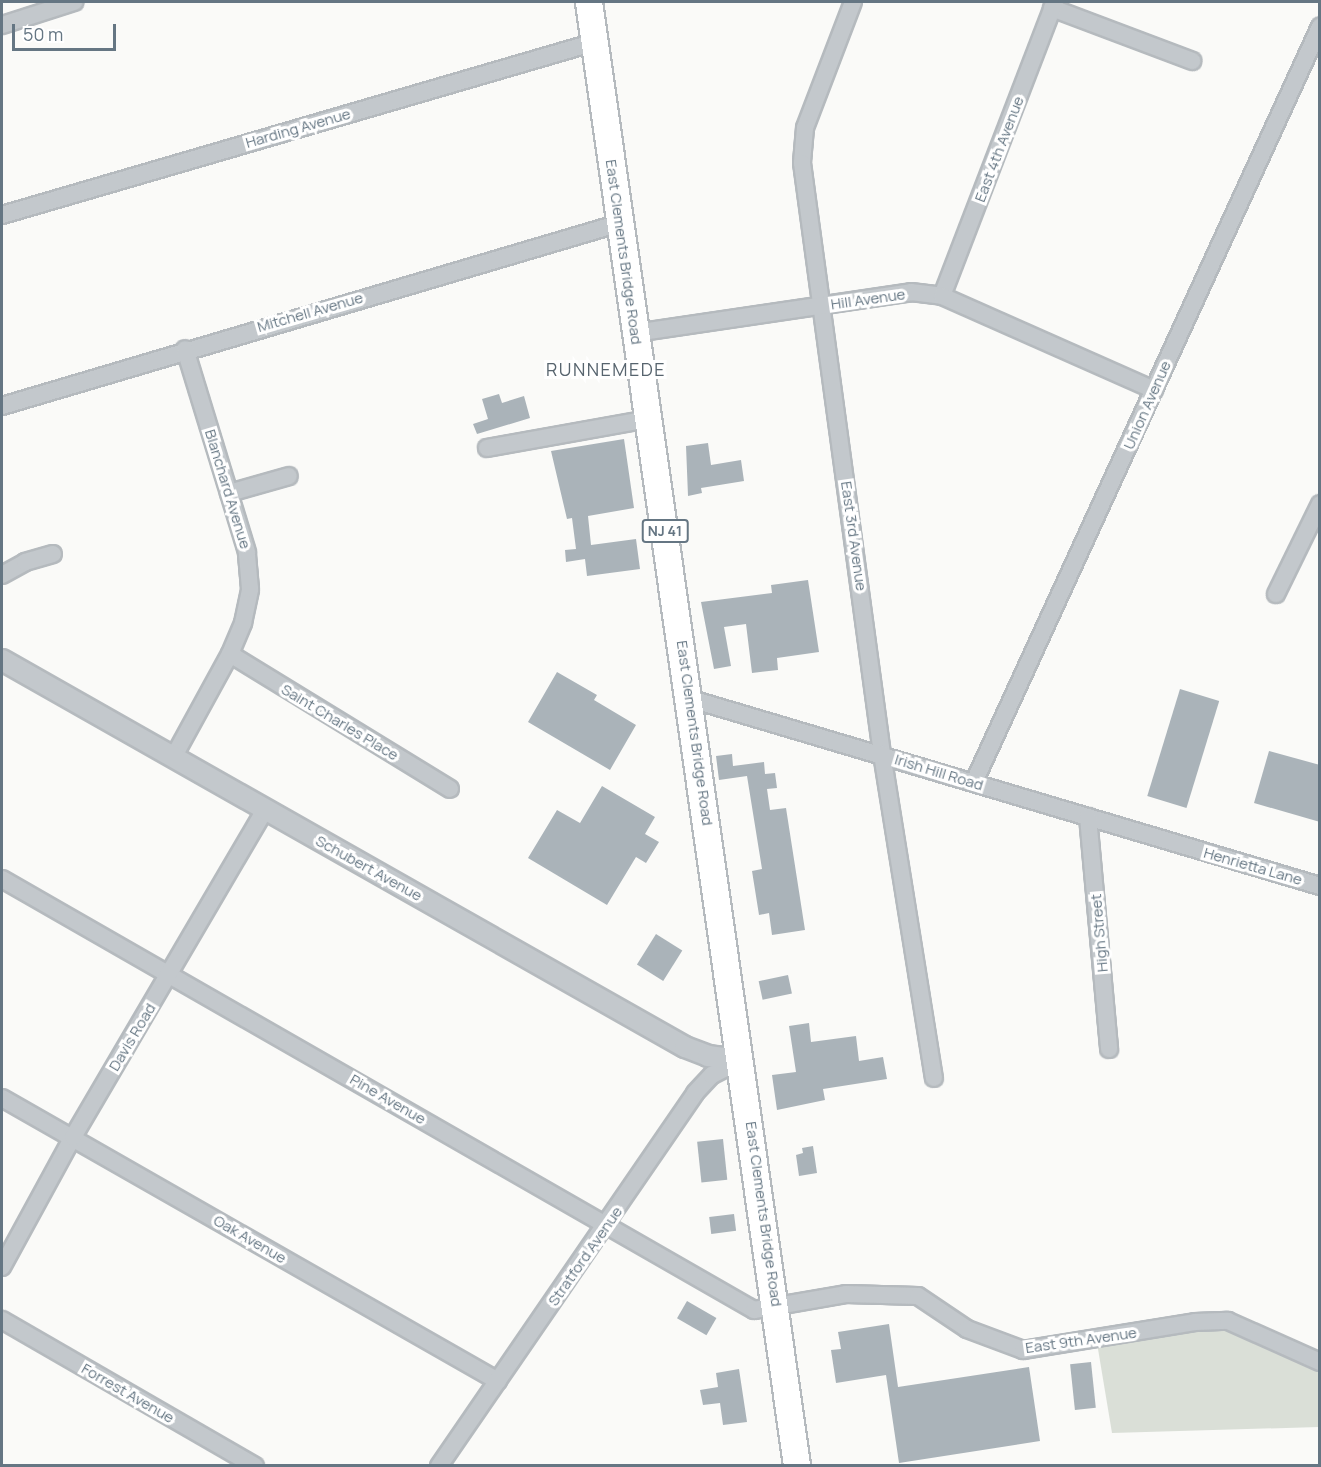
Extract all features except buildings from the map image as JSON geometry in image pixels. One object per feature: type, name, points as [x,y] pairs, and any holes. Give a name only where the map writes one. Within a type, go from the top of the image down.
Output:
[{"type":"main road","name":"East Clements Bridge Road","points":[[589,2],[777,1309],[794,1465]]},
{"type":"street","points":[[2,25],[74,2]]},
{"type":"street","name":"East 3rd Avenue","points":[[854,2],[809,116],[802,145],[882,754],[934,1078]]},
{"type":"street","points":[[1054,5],[1192,61]]},
{"type":"street","name":"East 4th Avenue","points":[[942,296],[1054,5]]},
{"type":"street","name":"Union Avenue","points":[[974,782],[1320,27]]},
{"type":"street","name":"Harding Avenue","points":[[2,215],[595,42]]},
{"type":"street","name":"Mitchell Avenue","points":[[2,406],[185,349],[620,223]]},
{"type":"street","name":"Hill Avenue","points":[[635,333],[911,292],[942,296],[1154,390]]},
{"type":"street","name":"Blanchard Avenue","points":[[173,758],[230,654],[243,623],[250,589],[247,552],[185,349]]},
{"type":"street","points":[[487,448],[648,419]]},
{"type":"street","points":[[229,493],[289,476]]},
{"type":"street","points":[[1276,594],[1320,504]]},
{"type":"street","points":[[2,575],[25,562],[53,554]]},
{"type":"street","name":"Saint Charles Place","points":[[230,654],[450,789]]},
{"type":"street","name":"Schubert Avenue","points":[[2,660],[685,1047],[708,1056],[742,1060]]},
{"type":"street","name":"Irish Hill Road","points":[[690,699],[882,754],[1186,847]]},
{"type":"street","name":"Davis Road","points":[[2,1267],[73,1137],[265,810]]},
{"type":"street","name":"High Street","points":[[1088,817],[1109,1049]]},
{"type":"street","name":"Henrietta Lane","points":[[1186,847],[1320,886]]},
{"type":"street","name":"Pine Avenue","points":[[2,879],[754,1310],[777,1309]]},
{"type":"street","name":"Stratford Avenue","points":[[439,1466],[607,1225],[695,1093],[712,1075],[742,1060]]},
{"type":"street","name":"Oak Avenue","points":[[2,1098],[498,1381]]},
{"type":"street","name":"East 9th Avenue","points":[[777,1309],[846,1294],[918,1296],[966,1329],[1023,1350],[1195,1322],[1228,1321],[1320,1362]]},
{"type":"street","name":"Forrest Avenue","points":[[2,1320],[255,1466]]},
{"type":"shaded area","points":[[1251,1326],[1319,1361],[1319,1427],[1112,1433],[1096,1337]]},
{"type":"district","name":"RUNNEMEDE","points":[[606,369]]}]
